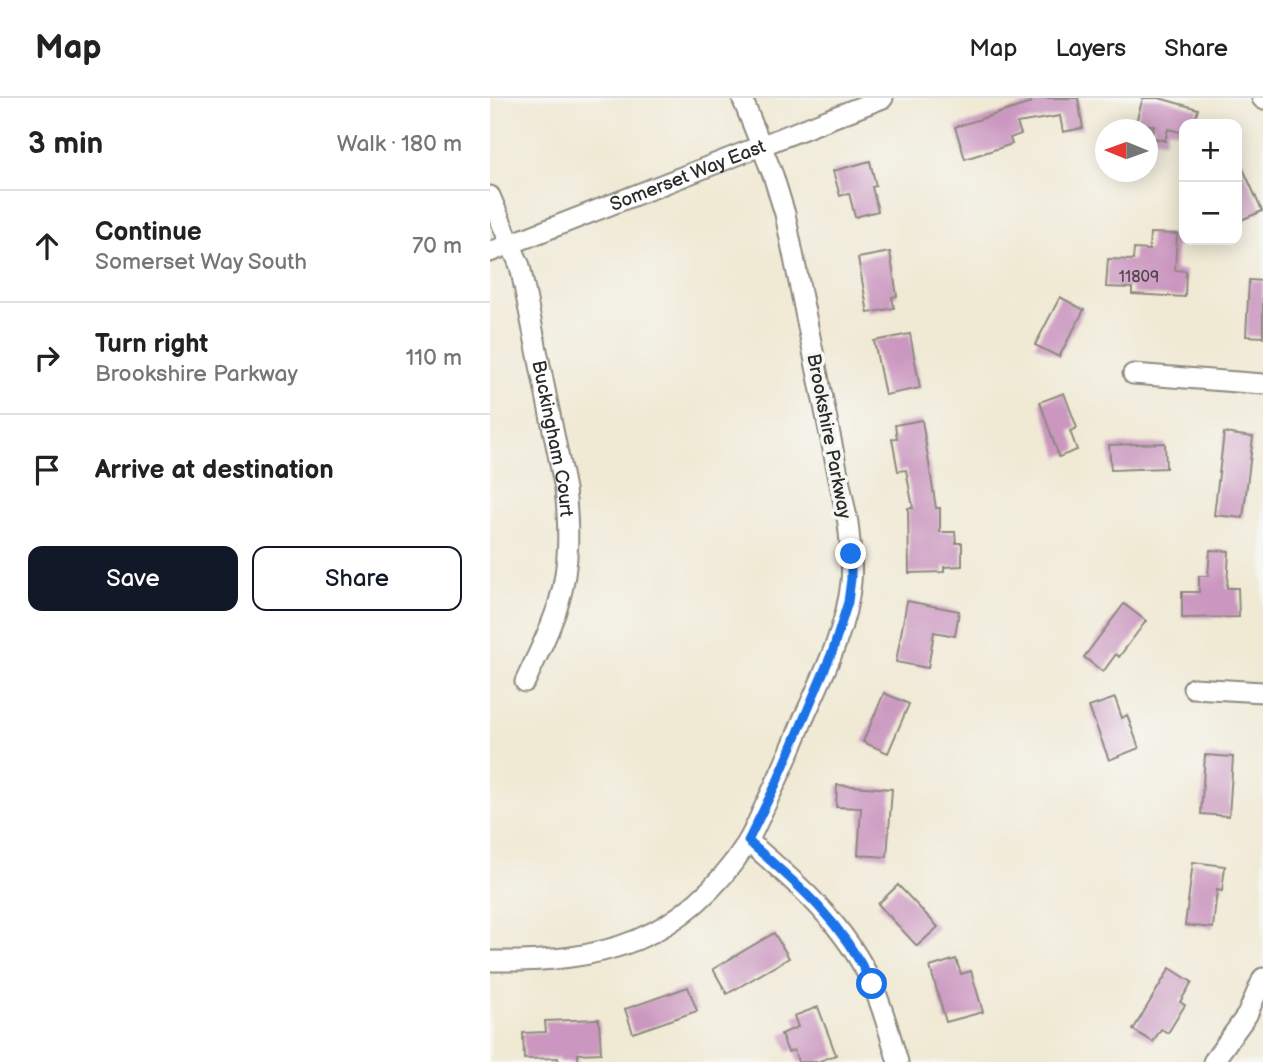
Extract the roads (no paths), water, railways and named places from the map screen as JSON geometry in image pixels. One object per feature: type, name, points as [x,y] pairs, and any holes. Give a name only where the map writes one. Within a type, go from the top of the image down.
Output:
[{"type":"street","name":"Brookshire Parkway","points":[[490,961],[560,959],[632,943],[655,932],[707,894],[748,841],[776,784],[833,650],[848,602],[851,554],[848,523],[794,256],[773,174],[742,98]]},
{"type":"street","name":"Somerset Way East","points":[[490,252],[883,98]]},
{"type":"street","name":"Buckingham Court","points":[[490,196],[520,266],[568,512],[567,554],[559,603],[525,682]]},
{"type":"street","points":[[1133,374],[1263,384]]},
{"type":"street","points":[[1193,688],[1263,692]]},
{"type":"street","points":[[748,841],[822,909],[853,948],[880,1003],[898,1062]]},
{"type":"street","points":[[1213,1062],[1247,1015],[1263,978]]}]
